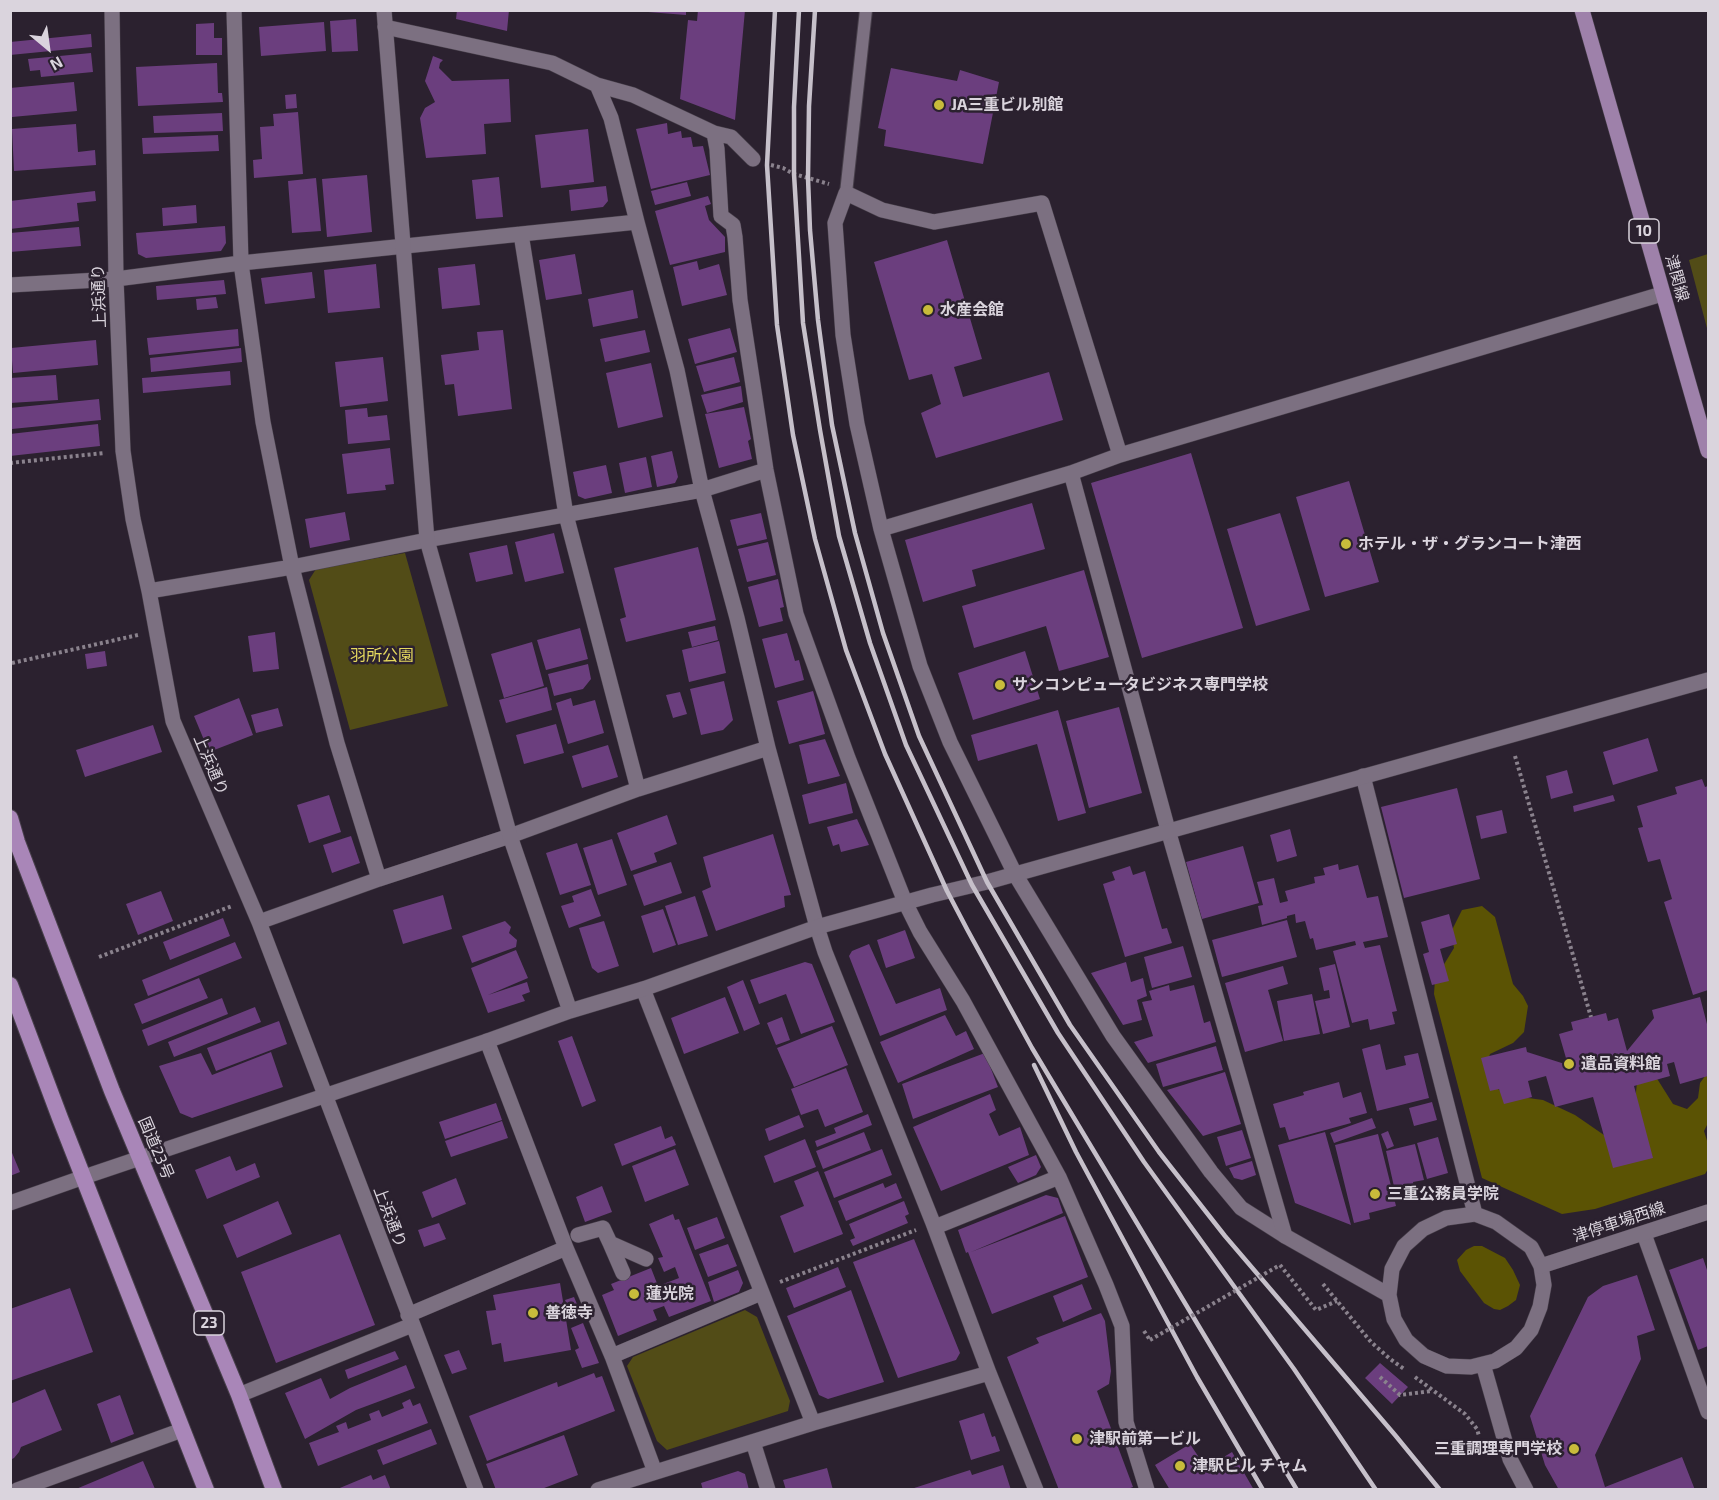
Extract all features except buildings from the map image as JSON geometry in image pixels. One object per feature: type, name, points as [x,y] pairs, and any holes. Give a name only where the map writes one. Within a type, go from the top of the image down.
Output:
[{"type":"highway","name":"国道23号","points":[[10,818],[17,842],[112,1091],[239,1395],[274,1490]]},
{"type":"highway","points":[[10,985],[206,1490]]},
{"type":"main road","name":"津関線","points":[[1582,10],[1708,451]]},
{"type":"street","name":"上浜通り","points":[[112,10],[116,279],[123,451],[133,519],[173,721],[259,922],[476,1490]]},
{"type":"street","points":[[234,10],[242,263],[263,422],[292,567],[337,743],[379,879]]},
{"type":"street","points":[[384,10],[427,540],[510,836],[570,1011]]},
{"type":"street","points":[[386,27],[552,63],[597,85],[633,95],[714,134],[731,137],[753,159]]},
{"type":"street","points":[[597,85],[611,118],[677,370],[702,490],[737,618],[768,748],[817,927],[1035,1490]]},
{"type":"street","points":[[714,134],[721,216],[733,225],[740,300],[766,470],[796,614],[848,758],[905,902],[920,932],[963,1001],[1059,1177],[1106,1285],[1122,1326],[1126,1422],[1147,1490]]},
{"type":"street","points":[[1120,455],[1042,203],[934,222],[882,210],[846,193],[835,223],[843,335],[858,424],[880,529],[920,666],[950,742],[1015,874],[1113,1036],[1211,1172],[1241,1208],[1285,1236],[1389,1295]]},
{"type":"street","points":[[10,285],[116,279],[242,263],[637,222]]},
{"type":"street","points":[[521,234],[566,515],[638,789]]},
{"type":"street","points":[[880,529],[1662,294]]},
{"type":"street","points":[[149,591],[292,567],[702,490],[766,470]]},
{"type":"street","points":[[1071,473],[1168,830],[1285,1236]]},
{"type":"street","points":[[10,1203],[325,1097],[570,1011],[643,989],[817,927],[1015,874],[1708,680]]},
{"type":"street","points":[[259,922],[510,836],[638,789],[768,748]]},
{"type":"street","points":[[1363,776],[1475,1214]]},
{"type":"street","points":[[643,989],[813,1423]]},
{"type":"street","points":[[487,1041],[566,1248],[612,1356],[655,1472]]},
{"type":"street","points":[[934,1225],[1059,1177]]},
{"type":"street","name":"津停車場西線","points":[[1541,1266],[1708,1212]]},
{"type":"street","points":[[1475,1214],[1496,1222],[1531,1247],[1541,1266],[1544,1285],[1540,1307],[1531,1330],[1516,1348],[1495,1361],[1471,1367],[1447,1366],[1424,1356],[1406,1340],[1394,1319],[1389,1295],[1392,1269],[1404,1246],[1423,1229],[1446,1218],[1475,1214]]},
{"type":"street","points":[[578,1235],[603,1228],[622,1273]]},
{"type":"street","points":[[1644,1234],[1708,1411]]},
{"type":"street","points":[[610,1243],[646,1259]]},
{"type":"street","points":[[239,1395],[566,1248]]},
{"type":"street","points":[[612,1356],[761,1293]]},
{"type":"street","points":[[1483,1364],[1509,1459],[1526,1490]]},
{"type":"street","points":[[598,1490],[813,1423],[989,1373]]},
{"type":"street","points":[[16,1490],[182,1430]]},
{"type":"street","points":[[753,1442],[768,1490]]},
{"type":"lane","points":[[846,193],[866,10]]},
{"type":"path","points":[[753,159],[826,183],[846,193]]},
{"type":"path","points":[[10,463],[123,451]]},
{"type":"path","points":[[12,663],[156,631]]},
{"type":"path","points":[[1509,735],[1591,1017]]},
{"type":"path","points":[[99,957],[249,899]]},
{"type":"path","points":[[761,1293],[774,1284],[934,1225]]},
{"type":"path","points":[[1150,1340],[1280,1265],[1316,1310],[1336,1300]]},
{"type":"path","points":[[1380,1377],[1400,1395],[1432,1391]]},
{"type":"green space","points":[[1708,254],[1708,332],[1689,260]]},
{"type":"green space","name":"羽所公園","points":[[405,553],[448,706],[350,730],[309,580],[316,569]]},
{"type":"green space","points":[[745,1310],[757,1317],[790,1401],[788,1411],[667,1450],[657,1441],[627,1366],[633,1357]]},
{"type":"shaded area","points":[[1482,906],[1495,917],[1513,984],[1528,1006],[1524,1032],[1513,1043],[1490,1054],[1488,1060],[1498,1089],[1506,1095],[1543,1100],[1575,1115],[1604,1135],[1634,1110],[1637,1083],[1656,1077],[1673,1104],[1687,1109],[1698,1098],[1700,1083],[1708,1072],[1708,1123],[1704,1131],[1708,1144],[1708,1169],[1705,1174],[1595,1209],[1562,1214],[1482,1178],[1434,994],[1435,979],[1454,948],[1451,932],[1462,910]]},
{"type":"shaded area","points":[[1474,1246],[1482,1246],[1505,1258],[1520,1285],[1516,1300],[1500,1310],[1484,1303],[1460,1271],[1457,1260],[1466,1250]]},
{"type":"railway","points":[[775,10],[767,165],[777,325],[793,435],[815,539],[846,650],[885,754],[947,891],[968,931],[1032,1048],[1297,1490]]},
{"type":"railway","points":[[799,10],[794,107],[794,174],[803,323],[839,536],[870,643],[906,745],[972,885],[1058,1033],[1144,1162],[1294,1369],[1376,1490]]},
{"type":"railway","points":[[815,10],[809,106],[810,230],[818,320],[832,425],[855,533],[883,633],[919,736],[987,882],[1070,1025],[1159,1152],[1225,1236],[1440,1490]]},
{"type":"railway","points":[[1034,1065],[1076,1152],[1197,1377],[1263,1490]]},
{"type":"place","name":"JA三重ビル別館","points":[[939,105]]},
{"type":"place","name":"水産会館","points":[[928,310]]},
{"type":"place","name":"ホテル・ザ・グランコート津西","points":[[1346,544]]},
{"type":"place","name":"サンコンピュータビジネス専門学校","points":[[1000,685]]},
{"type":"place","name":"遺品資料館","points":[[1569,1064]]},
{"type":"place","name":"三重公務員学院","points":[[1375,1194]]},
{"type":"place","name":"蓮光院","points":[[634,1294]]},
{"type":"place","name":"善徳寺","points":[[533,1313]]},
{"type":"place","name":"津駅前第一ビル","points":[[1077,1439]]},
{"type":"place","name":"三重調理専門学校","points":[[1574,1449]]},
{"type":"place","name":"津駅ビル チャム","points":[[1180,1466]]}]
